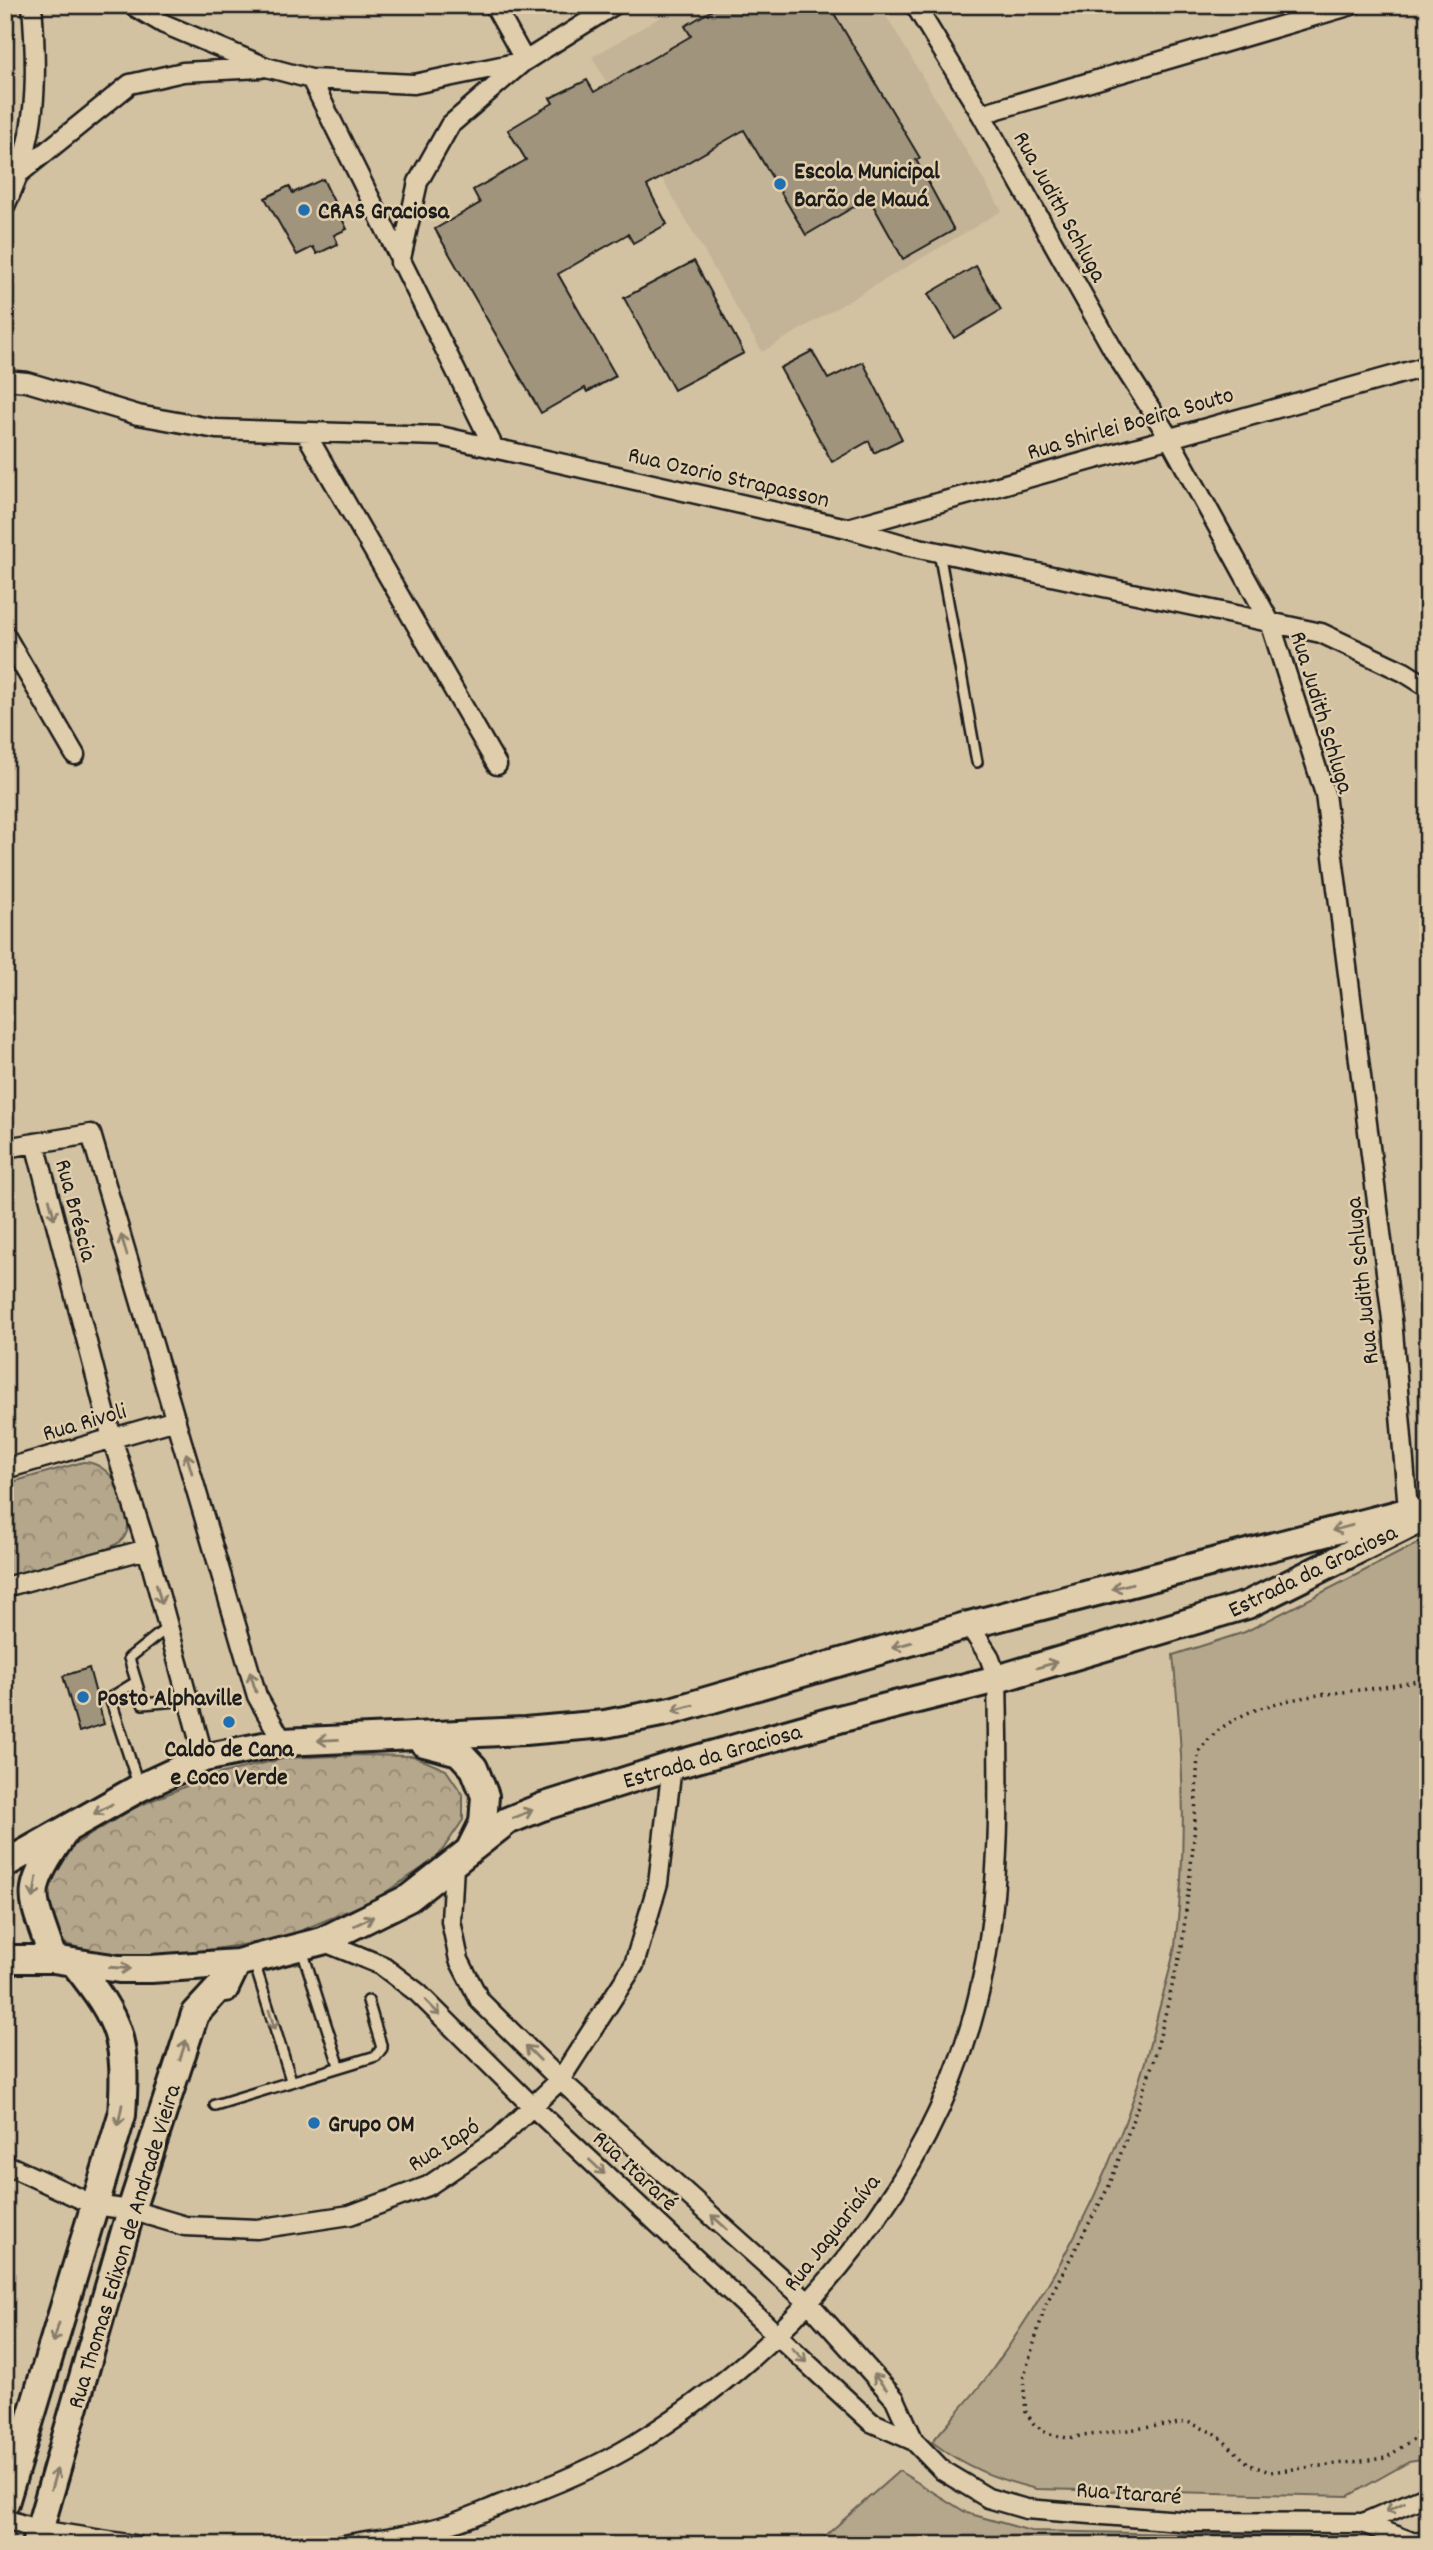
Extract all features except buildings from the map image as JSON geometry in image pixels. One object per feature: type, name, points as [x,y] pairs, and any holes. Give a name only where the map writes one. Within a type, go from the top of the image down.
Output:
[{"type":"main road","name":"Estrada da Graciosa","points":[[5,1864],[139,1788],[204,1758],[283,1742],[605,1724],[671,1711],[969,1625],[1418,1514]]},
{"type":"main road","name":"Estrada da Graciosa","points":[[5,1959],[151,1969],[245,1962],[312,1944],[409,1898],[508,1821],[564,1798],[997,1679],[1247,1605],[1418,1514]]},
{"type":"main road","points":[[397,1737],[459,1752],[474,1768],[485,1796],[483,1823],[461,1859]]},
{"type":"main road","name":"Rua Thomas Edixon de Andrade Vieira","points":[[5,2503],[122,2115],[125,2067],[116,2023],[64,1961],[32,1895],[38,1871],[67,1829]]},
{"type":"main road","name":"Rua Thomas Edixon de Andrade Vieira","points":[[37,2537],[131,2210],[195,2014],[218,1989],[225,1988],[245,1962]]},
{"type":"street","points":[[5,205],[21,172],[34,116],[37,68],[32,5]]},
{"type":"street","points":[[132,5],[164,24],[265,67],[311,79],[414,84],[525,61]]},
{"type":"street","points":[[494,5],[525,61]]},
{"type":"street","points":[[400,263],[418,182],[450,125],[525,61],[614,5]]},
{"type":"street","name":"Rua Judith Schluga","points":[[915,5],[981,114],[1115,353],[1168,436],[1270,622],[1325,794],[1418,1514]]},
{"type":"street","points":[[981,114],[1352,5]]},
{"type":"street","points":[[21,172],[130,84],[183,72],[265,67]]},
{"type":"street","points":[[311,79],[494,449]]},
{"type":"street","name":"Rua Shirlei Boeira Souto","points":[[847,528],[1168,436],[1428,366]]},
{"type":"street","name":"Rua Ozorio Strapasson","points":[[5,380],[27,382],[138,415],[216,429],[440,436],[847,528],[939,552],[1321,633],[1404,672],[1428,687]]},
{"type":"street","points":[[305,432],[497,765]]},
{"type":"street","points":[[5,635],[75,755]]},
{"type":"street","name":"Rua Bréscia","points":[[204,1758],[112,1438],[35,1143],[91,1134],[257,1696],[283,1742]]},
{"type":"street","points":[[5,1148],[35,1143]]},
{"type":"street","name":"Rua Rivoli","points":[[5,1469],[176,1420]]},
{"type":"street","points":[[5,1587],[146,1549]]},
{"type":"street","points":[[969,1625],[989,1656],[997,1679]]},
{"type":"street","name":"Rua Jaguariaíva","points":[[344,2545],[440,2527],[559,2482],[633,2446],[751,2361],[809,2302],[853,2251],[905,2176],[957,2069],[983,1975],[1000,1839],[997,1679]]},
{"type":"street","name":"Rua Iapó","points":[[5,2164],[94,2205],[131,2210],[185,2226],[257,2229],[350,2215],[428,2186],[499,2138],[560,2080],[634,1965],[657,1883],[673,1766]]},
{"type":"street","name":"Rua Itararé","points":[[461,1859],[451,1921],[459,1959],[480,2001],[560,2080],[809,2302],[895,2399],[914,2441],[943,2471],[988,2498],[1026,2509],[1193,2522],[1363,2523]]},
{"type":"street","name":"Rua Itararé","points":[[312,1944],[381,1965],[396,1974],[533,2108],[871,2422],[914,2441]]},
{"type":"street","points":[[1363,2523],[1428,2495]]},
{"type":"street","points":[[5,2519],[37,2537],[134,2545]]},
{"type":"street","points":[[1363,2523],[1412,2542],[1428,2543]]},
{"type":"lane","points":[[939,552],[977,762]]},
{"type":"lane","points":[[168,1627],[129,1658],[143,1704],[188,1700]]},
{"type":"lane","points":[[136,1682],[110,1698],[139,1788]]},
{"type":"lane","points":[[312,1944],[339,2065]]},
{"type":"lane","points":[[245,1962],[291,2080]]},
{"type":"lane","points":[[215,2105],[339,2065],[376,2056],[382,2048],[368,2001]]},
{"type":"path","points":[[1428,1678],[1326,1694],[1250,1713],[1224,1726],[1198,1753],[1194,1838],[1182,1946],[1154,2060],[1110,2184],[1046,2304],[1023,2379],[1026,2412],[1032,2423],[1046,2433],[1067,2438],[1188,2422],[1216,2434],[1250,2465],[1270,2472],[1386,2458],[1412,2440],[1419,2431],[1425,2412],[1419,2318],[1420,2297],[1428,2266]]},
{"type":"path","points":[[1057,2545],[1108,2540],[1171,2545]]},
{"type":"shaded area","name":"Escola Municipal Barão de Mauá","points":[[681,5],[880,5],[1002,211],[762,352],[592,57]]},
{"type":"green space","points":[[83,1462],[95,1464],[106,1471],[122,1493],[129,1519],[122,1540],[107,1549],[5,1577],[5,1484]]},
{"type":"green space","points":[[1428,1538],[1428,2459],[1409,2462],[1348,2496],[1036,2489],[969,2465],[932,2442],[990,2373],[1069,2247],[1111,2158],[1129,2112],[1169,1972],[1179,1908],[1183,1836],[1173,1655],[1245,1632]]},
{"type":"green space","points":[[413,1756],[446,1770],[463,1795],[463,1820],[437,1858],[374,1900],[281,1939],[173,1955],[110,1957],[66,1944],[46,1922],[41,1886],[69,1848],[134,1808],[210,1776],[286,1758]]},
{"type":"green space","points":[[899,2471],[967,2513],[1031,2531],[1340,2537],[1360,2545],[815,2545]]},
{"type":"place","name":"Escola Municipal Barão de Mauá","points":[[780,184]]},
{"type":"place","name":"CRAS Graciosa","points":[[304,210]]},
{"type":"place","name":"Posto Alphaville","points":[[83,1697]]},
{"type":"place","name":"Caldo de Cana e Coco Verde","points":[[229,1722]]},
{"type":"place","name":"Grupo OM","points":[[314,2123]]}]
